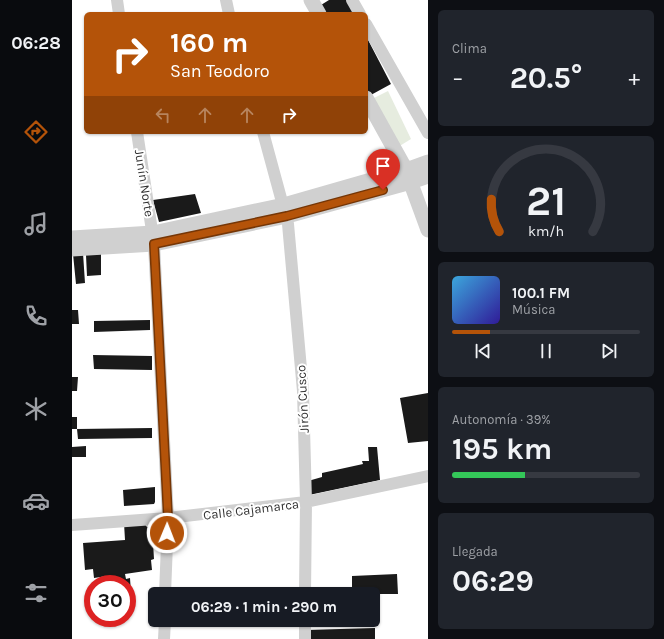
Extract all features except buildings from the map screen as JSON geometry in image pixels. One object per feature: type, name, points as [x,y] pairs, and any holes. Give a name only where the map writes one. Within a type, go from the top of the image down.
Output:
[{"type":"street","points":[[117,0],[119,12]]},
{"type":"street","points":[[226,0],[229,12]]},
{"type":"street","points":[[311,0],[318,12]]},
{"type":"street","points":[[352,0],[359,12]]},
{"type":"street","points":[[368,28],[428,133]]},
{"type":"street","points":[[368,102],[408,176],[428,230]]},
{"type":"street","name":"Junín Norte","points":[[137,134],[154,239],[168,518],[165,587]]},
{"type":"street","name":"Jirón Cusco","points":[[264,134],[285,211],[303,391],[306,502],[305,587]]},
{"type":"street","points":[[408,176],[428,162]]},
{"type":"street","points":[[72,249],[154,239],[285,211],[408,176],[428,176]]},
{"type":"street","points":[[72,238],[154,239]]},
{"type":"street","name":"Calle Cajamarca","points":[[72,525],[168,518],[306,502],[428,476]]},
{"type":"street","points":[[164,627],[164,639]]},
{"type":"street","points":[[305,627],[305,639]]},
{"type":"shaded area","points":[[388,91],[411,139],[398,147],[372,99]]},
{"type":"route","points":[[167,533],[168,518],[154,244],[287,216],[383,190]]}]
